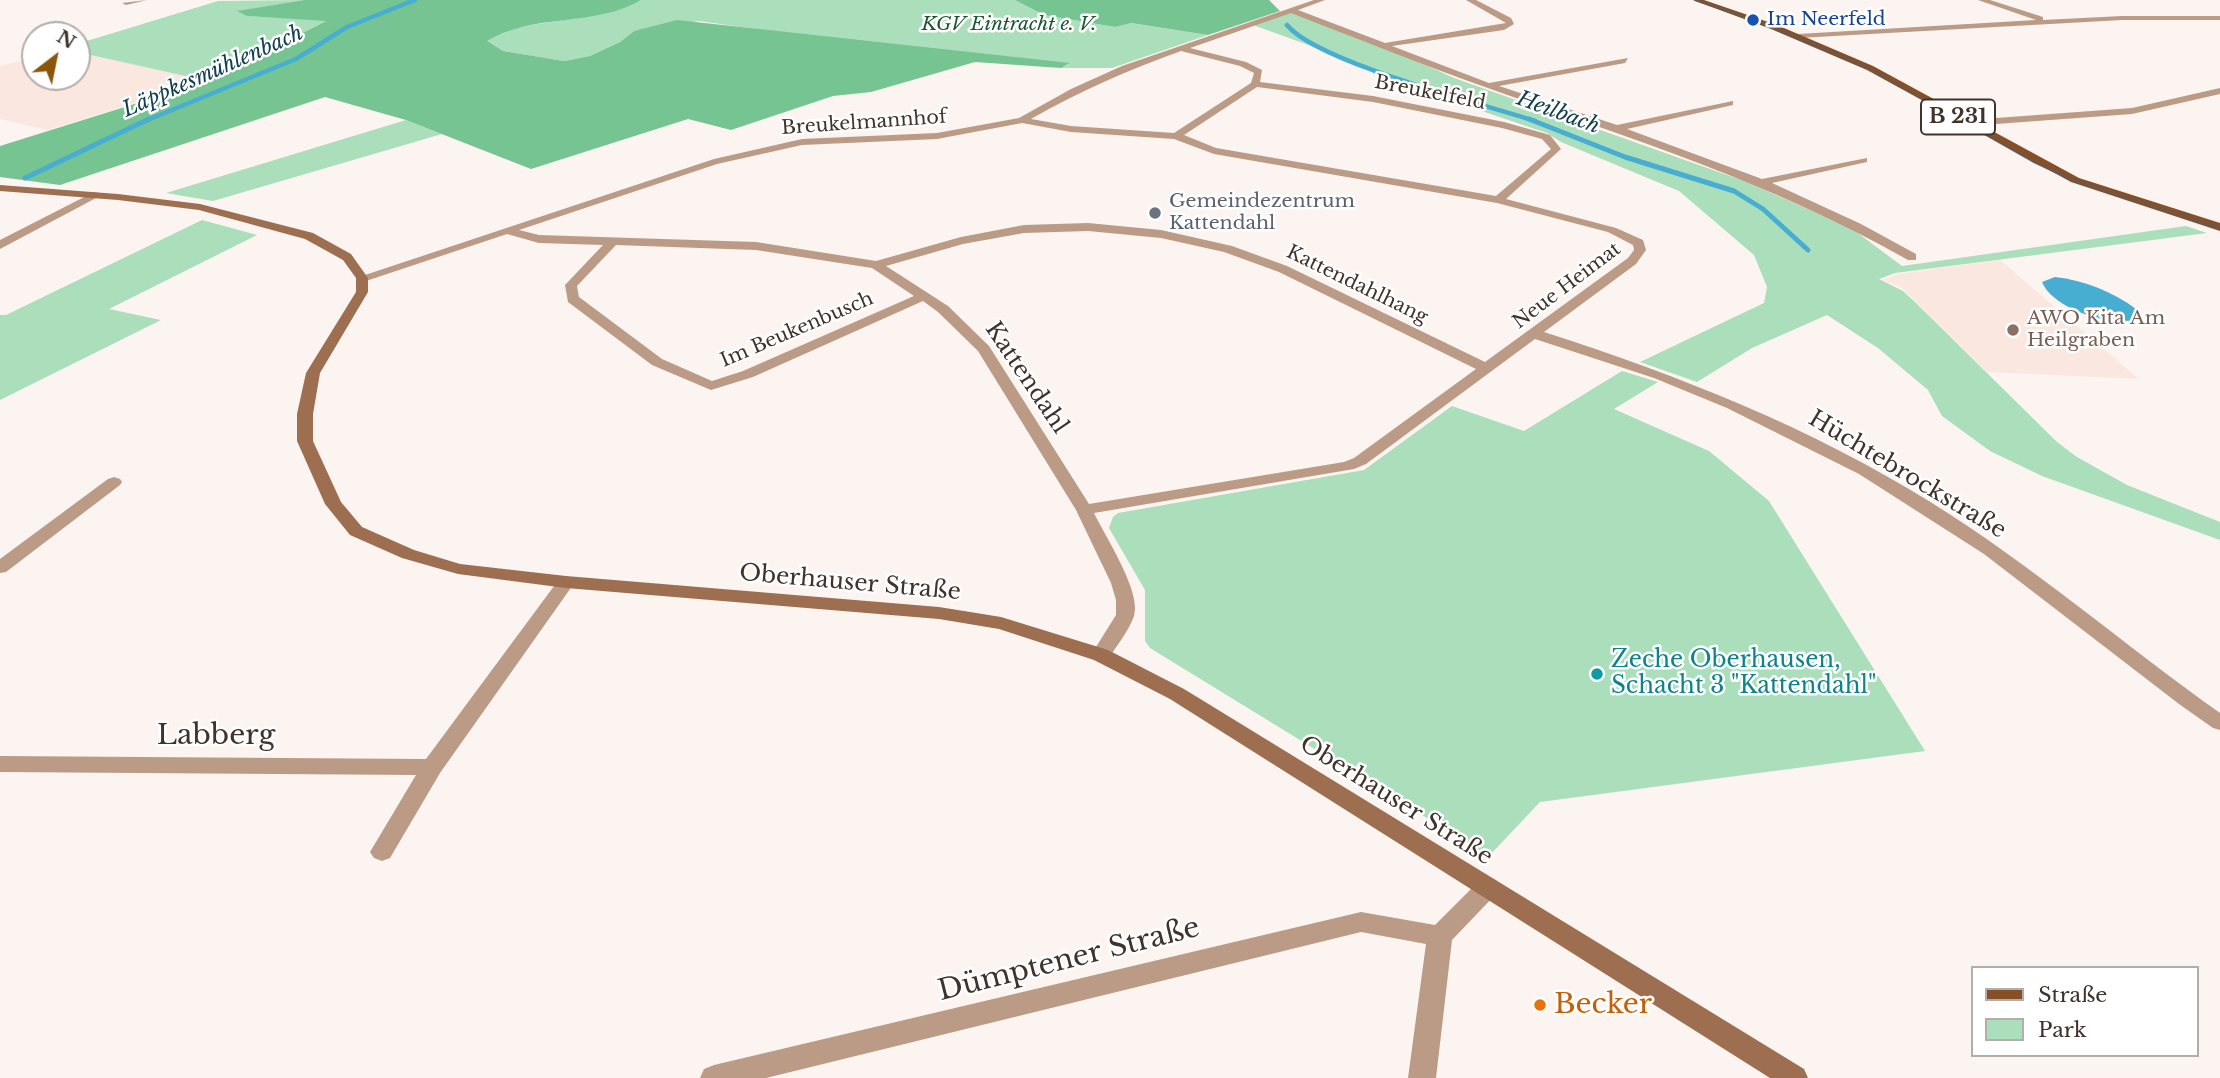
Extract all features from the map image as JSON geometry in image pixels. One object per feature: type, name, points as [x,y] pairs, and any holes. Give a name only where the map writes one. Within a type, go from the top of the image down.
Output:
[{"type":"main road","name":"B 231","points":[[1698,0],[1798,37],[1871,68],[2075,180],[2220,227]]},
{"type":"street","points":[[126,3],[143,0]]},
{"type":"street","name":"Breukelmannhof","points":[[362,278],[714,162],[766,148],[851,138],[957,134],[1023,120],[1097,80],[1321,0]]},
{"type":"street","points":[[1385,44],[1504,28],[1510,24],[1508,20],[1470,0]]},
{"type":"street","points":[[1982,0],[2050,22]]},
{"type":"street","points":[[1293,11],[1487,85],[1616,128],[1761,182],[1857,226],[1912,257]]},
{"type":"street","points":[[1798,37],[2122,18],[2220,18]]},
{"type":"street","points":[[1176,136],[1255,84],[1260,76],[1253,68],[1182,49]]},
{"type":"street","points":[[1487,85],[1625,60]]},
{"type":"street","name":"Breukelfeld","points":[[1255,84],[1419,107],[1526,130],[1546,137],[1556,149],[1498,200]]},
{"type":"street","points":[[1969,123],[2132,111],[2220,91]]},
{"type":"street","points":[[1616,128],[1730,103]]},
{"type":"street","name":"Neue Heimat","points":[[1023,120],[1071,129],[1176,136],[1214,151],[1498,200],[1612,230],[1639,243],[1638,256],[1370,455],[1348,466],[1084,510]]},
{"type":"street","points":[[1761,182],[1863,160]]},
{"type":"street","points":[[0,188],[200,207],[309,236],[347,257],[362,278]]},
{"type":"street","points":[[0,245],[94,195]]},
{"type":"street","name":"Kattendahlhang","points":[[876,265],[961,241],[1024,229],[1088,227],[1161,234],[1228,250],[1283,269],[1488,369]]},
{"type":"street","name":"Kattendahl","points":[[508,231],[540,239],[756,246],[876,265],[924,296],[964,327],[984,349],[1084,510],[1125,600],[1125,615],[1101,655]]},
{"type":"street","name":"Im Beukenbusch","points":[[612,242],[571,285],[573,299],[657,362],[711,386],[748,374],[924,296]]},
{"type":"street","name":"Oberhauser Straße","points":[[362,278],[362,292],[313,373],[305,414],[305,441],[333,504],[356,531],[408,554],[458,569],[566,582],[939,613],[1001,624],[1101,655],[1177,694],[1794,1078]]},
{"type":"street","name":"Hüchtebrockstraße","points":[[1535,334],[1646,371],[1726,402],[1803,439],[1894,488],[2015,566],[2220,723]]},
{"type":"street","points":[[0,568],[114,482]]},
{"type":"street","points":[[382,852],[432,767],[566,582]]},
{"type":"street","name":"Labberg","points":[[0,764],[432,767]]},
{"type":"street","points":[[1422,1078],[1440,936],[1488,887]]},
{"type":"street","name":"Dümptener Straße","points":[[714,1078],[1361,922],[1440,936]]},
{"type":"shaded area","points":[[91,55],[208,81],[47,130],[0,119],[0,66],[21,61],[21,91],[91,91]]},
{"type":"shaded area","name":"AWO Kita Am Heilgraben","points":[[2000,260],[2139,379],[1987,372],[1902,288],[1884,280],[1898,274]]},
{"type":"green space","points":[[304,0],[239,11],[247,16],[328,20],[208,81],[91,55],[91,40],[218,1]]},
{"type":"green space","points":[[304,0],[641,0],[604,14],[505,32],[487,41],[503,51],[564,61],[590,56],[620,42],[634,31],[677,20],[1070,63],[1061,68],[975,62],[871,92],[833,96],[731,130],[688,119],[531,169],[406,120],[325,97],[60,185],[0,177],[0,146],[208,81],[326,21],[247,16],[237,11]]},
{"type":"green space","name":"KGV Eintracht e. V.","points":[[641,0],[1015,0],[1044,15],[1115,27],[1130,23],[1208,35],[1112,68],[1061,68],[1069,64],[798,35],[699,21],[634,31],[620,42],[590,56],[564,61],[503,51],[486,41],[507,29],[595,15]]},
{"type":"green space","points":[[1015,0],[1269,0],[1280,11],[1208,35],[1131,23],[1115,27],[1044,15]]},
{"type":"green space","points":[[1293,12],[1386,47],[1454,78],[1744,181],[1851,228],[1902,266],[2186,226],[2207,233],[1895,273],[1879,279],[1903,291],[2057,442],[2077,457],[2127,485],[2220,522],[2220,540],[2042,476],[1990,451],[1942,416],[1928,390],[1878,348],[1827,315],[1752,348],[1697,382],[1640,362],[1764,303],[1767,287],[1754,255],[1679,191],[1561,142],[1547,133],[1443,98],[1423,88],[1379,76],[1361,64],[1253,25]]},
{"type":"green space","points":[[406,120],[442,134],[213,201],[166,193]]},
{"type":"green space","points":[[202,220],[257,235],[109,309],[161,320],[0,400],[0,315],[6,315]]},
{"type":"green space","points":[[1622,371],[1658,382],[1614,409],[1709,451],[1769,501],[1925,751],[1540,802],[1489,856],[1150,648],[1145,641],[1145,590],[1109,528],[1113,517],[1118,513],[1364,470],[1452,406],[1524,431]]},
{"type":"water","points":[[2055,277],[2077,281],[2108,292],[2136,309],[2138,316],[2136,319],[2112,321],[2070,308],[2057,300],[2042,282]]},
{"type":"waterway","name":"Läppkesmühlenbach","points":[[145,121],[296,59],[347,27],[415,0]]},
{"type":"waterway","name":"Heilbach","points":[[1287,25],[1304,39],[1365,67],[1531,120]]},
{"type":"waterway","name":"Läppkesmühlenbach","points":[[25,178],[149,119]]},
{"type":"waterway","name":"Heilbach","points":[[1531,120],[1625,157],[1734,191],[1763,209],[1808,250]]},
{"type":"tram line","points":[[1695,0],[1761,23],[1866,67],[2032,161],[2072,180],[2220,228]]},
{"type":"place","name":"Im Neerfeld","points":[[1753,20]]},
{"type":"place","name":"Gemeindezentrum Kattendahl","points":[[1155,213]]},
{"type":"place","name":"AWO Kita Am Heilgraben","points":[[2013,330]]},
{"type":"place","name":"Zeche Oberhausen, Schacht 3 \"Kattendahl\"","points":[[1597,674]]},
{"type":"place","name":"Becker","points":[[1540,1005]]}]
